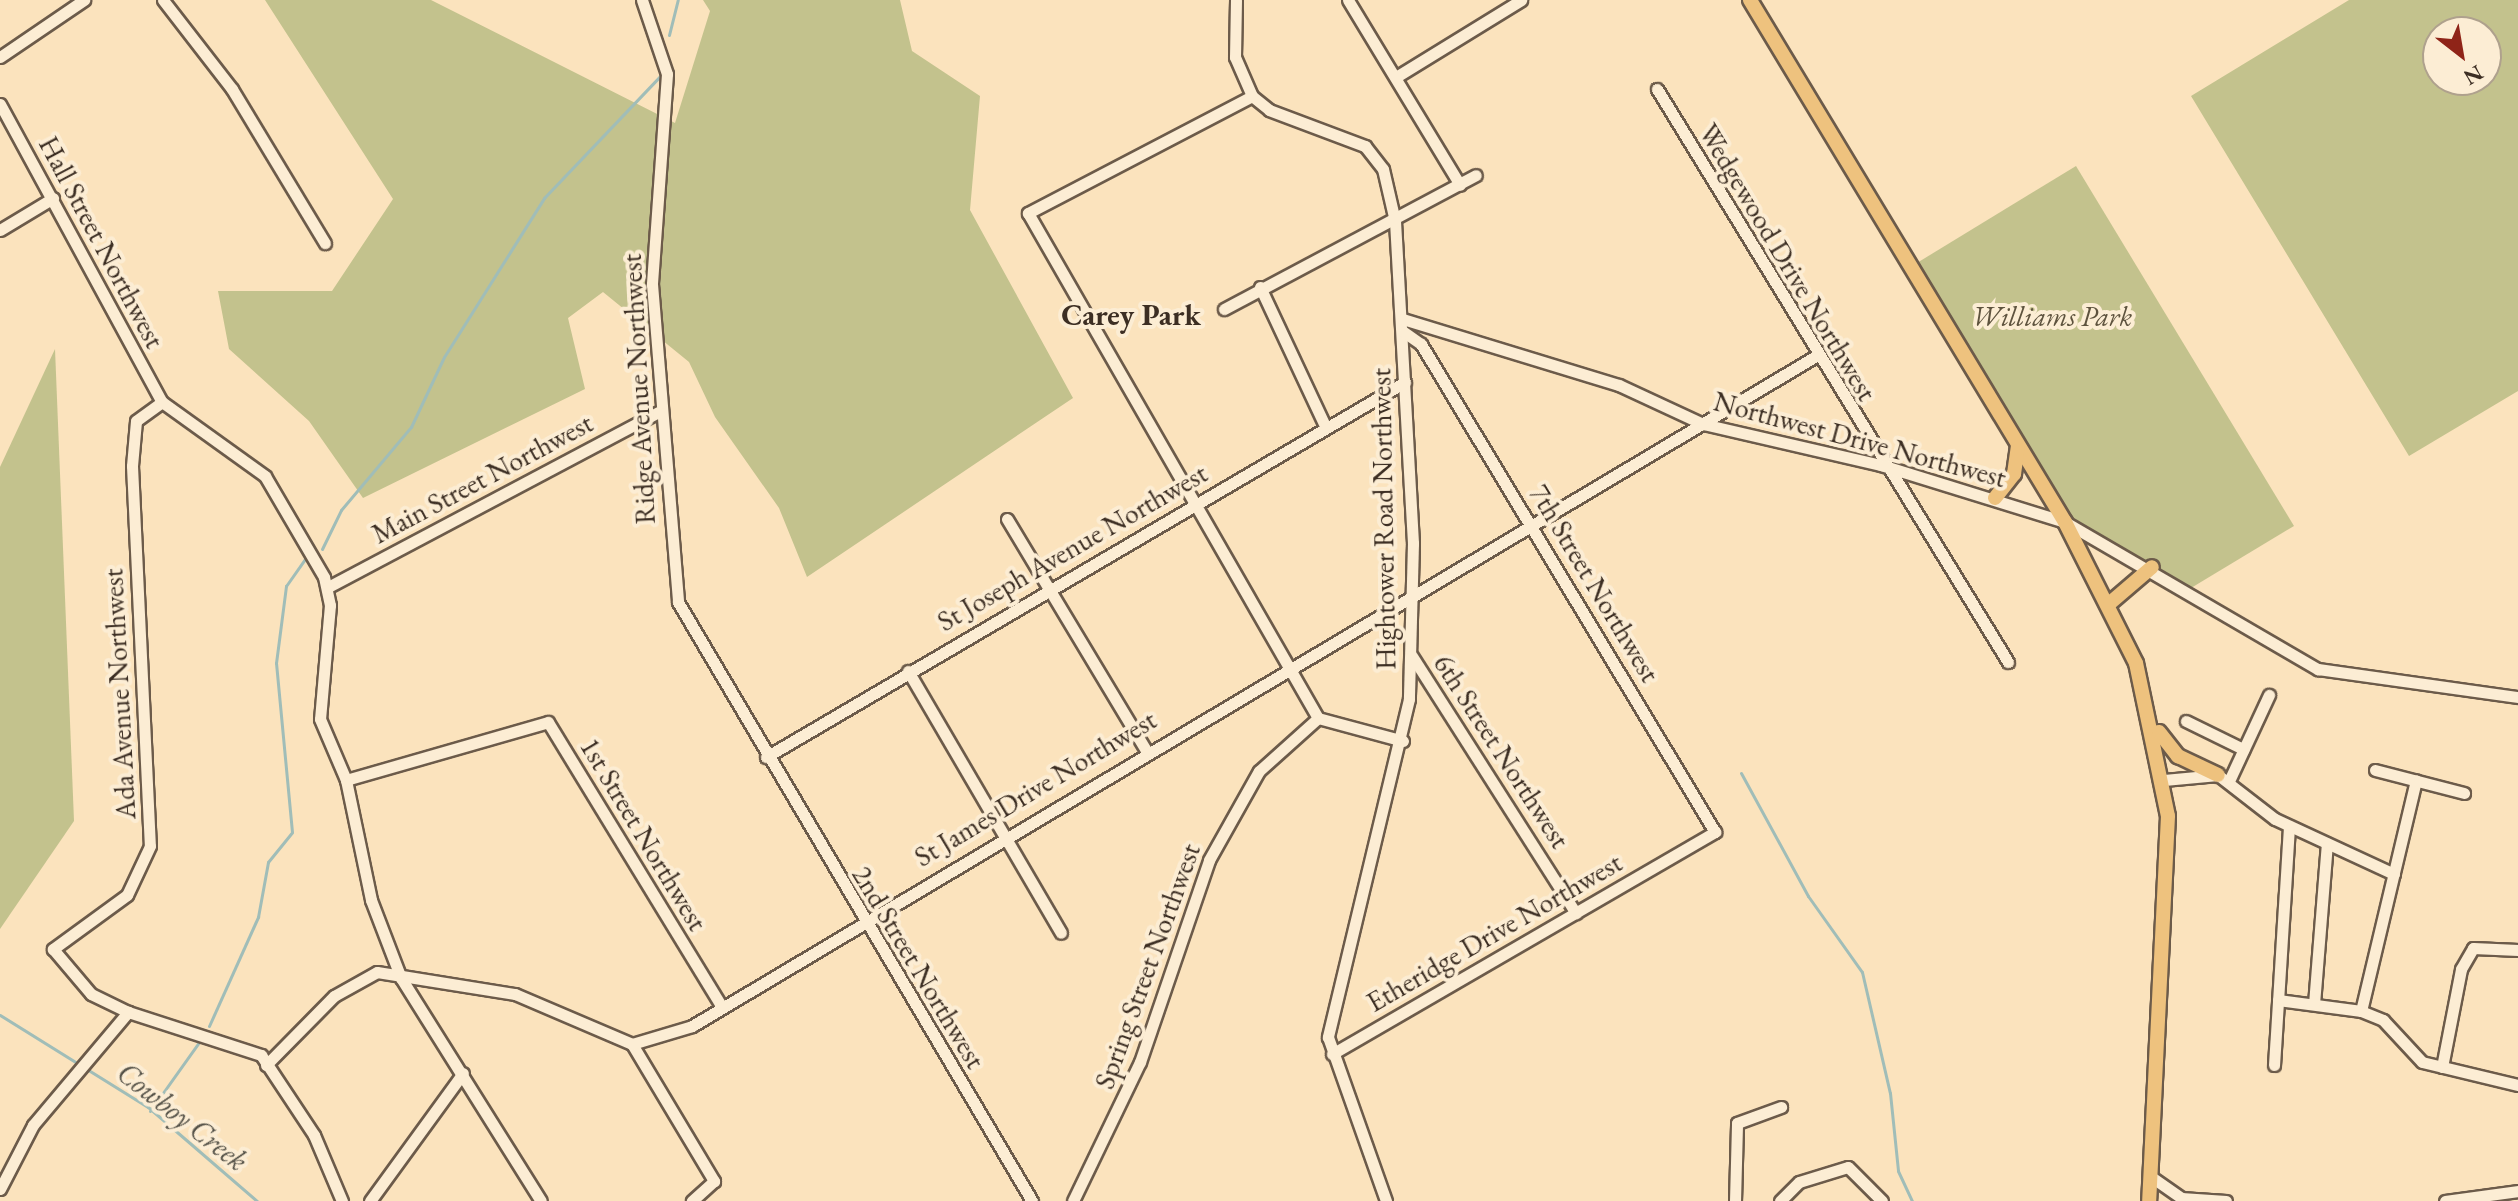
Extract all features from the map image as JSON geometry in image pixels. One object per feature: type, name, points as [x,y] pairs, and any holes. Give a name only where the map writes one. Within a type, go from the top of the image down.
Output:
[{"type":"main road","points":[[1750,0],[2065,522],[2110,603],[2153,721],[2164,780],[2168,872],[2149,1201]]},
{"type":"main road","points":[[1995,498],[2014,474],[2018,446]]},
{"type":"main road","points":[[2110,603],[2152,567]]},
{"type":"main road","points":[[2153,721],[2178,756],[2224,778]]},
{"type":"street","points":[[0,57],[84,0]]},
{"type":"street","points":[[163,0],[232,89],[325,243]]},
{"type":"street","name":"Ridge Avenue Northwest","points":[[642,0],[667,74],[652,284],[659,412],[678,602],[766,757]]},
{"type":"street","points":[[1236,0],[1235,57],[1252,96],[1028,213],[1037,237],[1318,718],[1403,741]]},
{"type":"street","points":[[1348,0],[1460,185]]},
{"type":"street","points":[[1396,77],[1521,0]]},
{"type":"street","name":"Wedgewood Drive Northwest","points":[[1657,89],[1881,465],[2008,662]]},
{"type":"street","name":"Hightower Road Northwest","points":[[1252,96],[1269,110],[1365,146],[1383,169],[1395,221],[1404,332],[1414,594],[1412,656],[1403,741],[1329,1020],[1332,1054],[1386,1201]]},
{"type":"street","name":"Hall Street Northwest","points":[[0,104],[162,402]]},
{"type":"street","points":[[1224,309],[1374,224],[1395,221],[1476,175]]},
{"type":"street","points":[[0,230],[53,198]]},
{"type":"street","points":[[1260,287],[1325,426]]},
{"type":"street","name":"Northwest Drive Northwest","points":[[1403,319],[1619,385],[1703,424],[1881,465],[2065,522],[2152,567],[2318,669],[2518,697]]},
{"type":"street","name":"7th Street Northwest","points":[[1404,332],[1421,344],[1533,524],[1715,832],[1681,852]]},
{"type":"street","name":"St James Drive Northwest","points":[[632,1044],[692,1026],[862,918],[1816,356]]},
{"type":"street","name":"St Joseph Avenue Northwest","points":[[766,757],[1192,504],[1405,382]]},
{"type":"street","points":[[162,402],[265,476],[328,587],[320,719],[346,780],[371,900],[401,978],[541,1201]]},
{"type":"street","name":"Ada Avenue Northwest","points":[[128,1012],[91,994],[53,949],[127,895],[150,846],[132,466],[136,421],[162,402]]},
{"type":"street","name":"Main Street Northwest","points":[[328,587],[659,412]]},
{"type":"street","points":[[1007,519],[1146,750]]},
{"type":"street","name":"6th Street Northwest","points":[[1412,656],[1576,913]]},
{"type":"street","points":[[908,671],[1061,933]]},
{"type":"street","points":[[2224,778],[2243,749],[2269,695]]},
{"type":"street","name":"Spring Street Northwest","points":[[1073,1201],[1121,1110],[1183,922],[1225,826],[1259,771],[1318,718]]},
{"type":"street","points":[[2186,721],[2243,749]]},
{"type":"street","name":"1st Street Northwest","points":[[346,780],[548,722],[721,1005]]},
{"type":"street","name":"2nd Street Northwest","points":[[766,757],[1032,1201]]},
{"type":"street","points":[[2375,770],[2464,793]]},
{"type":"street","points":[[2164,780],[2224,778],[2289,826],[2394,874]]},
{"type":"street","points":[[2361,1011],[2416,780]]},
{"type":"street","points":[[2274,1065],[2289,826]]},
{"type":"street","points":[[2314,1004],[2327,844]]},
{"type":"street","name":"Etheridge Drive Northwest","points":[[1332,1054],[1681,852]]},
{"type":"street","points":[[2442,1067],[2461,969],[2473,948],[2518,950]]},
{"type":"street","points":[[266,1065],[357,979],[377,972],[515,994],[632,1044],[714,1181],[692,1201]]},
{"type":"street","points":[[2278,1000],[2361,1011],[2383,1020],[2412,1055],[2442,1067],[2518,1085]]},
{"type":"street","points":[[0,1189],[33,1125],[128,1012],[190,1028],[261,1055],[314,1135],[342,1201]]},
{"type":"street","points":[[370,1201],[463,1073]]},
{"type":"street","points":[[1735,1201],[1737,1123],[1781,1107]]},
{"type":"street","points":[[1780,1201],[1799,1182],[1848,1167],[1882,1201]]},
{"type":"street","points":[[2150,1176],[2178,1200],[2226,1201]]},
{"type":"street","points":[[2445,1201],[2518,1191]]},
{"type":"green space","points":[[265,0],[431,0],[675,123],[710,11],[703,0],[900,0],[912,51],[980,96],[970,210],[1073,398],[807,577],[779,508],[715,417],[689,362],[603,292],[568,318],[585,389],[363,498],[309,421],[229,349],[218,291],[332,291],[393,199]]},
{"type":"green space","points":[[2349,0],[2518,0],[2518,391],[2409,456],[2191,96]]},
{"type":"green space","name":"Williams Park","points":[[2076,166],[2294,526],[2191,588],[2067,523],[1907,269]]},
{"type":"green space","points":[[55,349],[74,821],[0,929],[0,467]]},
{"type":"waterway","points":[[669,35],[678,0]]},
{"type":"waterway","points":[[322,549],[341,510],[411,427],[444,357],[544,198],[661,75]]},
{"type":"waterway","points":[[209,1026],[258,917],[268,862],[292,832],[276,663],[286,586],[304,560]]},
{"type":"waterway","points":[[1741,773],[1808,896],[1862,972],[1890,1093],[1898,1171],[1912,1201]]},
{"type":"waterway","name":"Cowboy Creek","points":[[0,1015],[148,1107],[257,1201]]},
{"type":"waterway","points":[[150,1111],[200,1041]]},
{"type":"district","name":"Carey Park","points":[[1131,315]]}]
